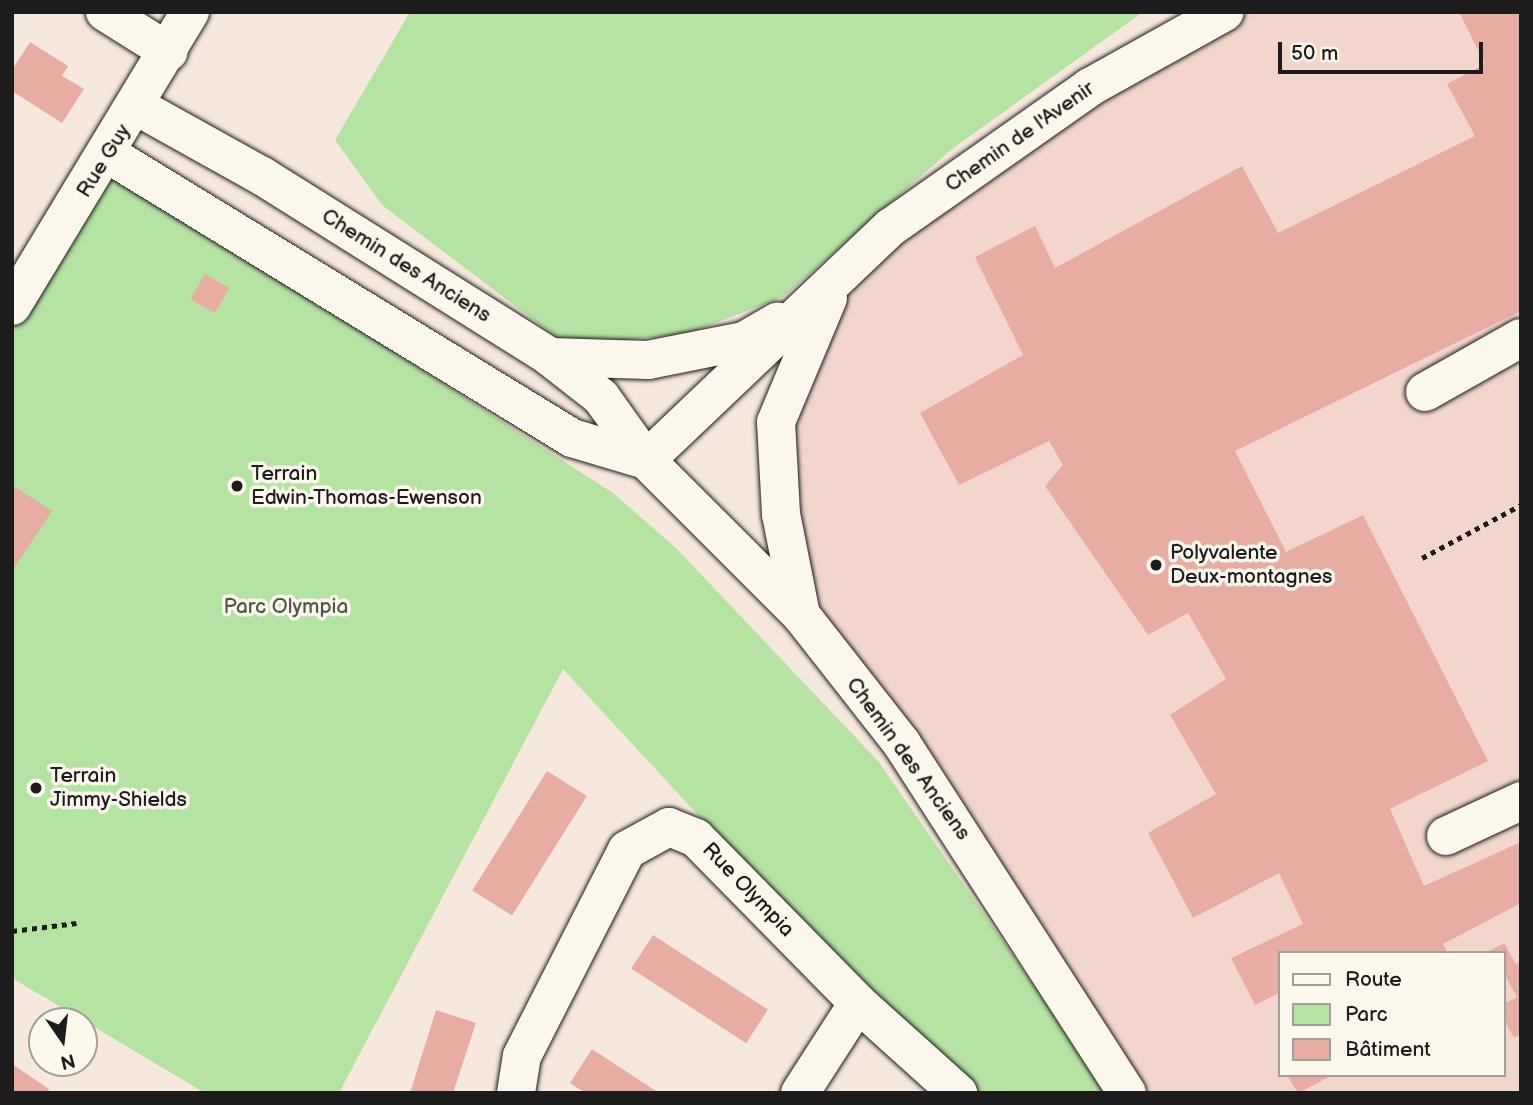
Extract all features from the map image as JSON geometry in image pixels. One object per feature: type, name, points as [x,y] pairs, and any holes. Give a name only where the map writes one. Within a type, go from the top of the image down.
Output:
[{"type":"street","points":[[105,12],[169,52]]},
{"type":"street","name":"Rue Guy","points":[[12,306],[138,107],[190,12]]},
{"type":"street","name":"Chemin de l'Avenir","points":[[646,460],[833,287],[891,227],[1090,87],[1225,12]]},
{"type":"street","name":"Chemin des Anciens","points":[[138,107],[262,176],[550,357],[601,397],[646,460],[800,615],[902,744],[1127,1093]]},
{"type":"street","name":"Chemin des Anciens","points":[[108,153],[561,432],[646,460]]},
{"type":"street","name":"Chemin de l'Avenir","points":[[550,357],[648,360],[744,341],[833,287]]},
{"type":"street","name":"Chemin de l'Avenir","points":[[800,615],[781,514],[776,422],[833,287]]},
{"type":"street","points":[[1425,392],[1521,338]]},
{"type":"street","points":[[1446,836],[1521,800]]},
{"type":"street","name":"Rue Olympia","points":[[516,1093],[522,1056],[627,850],[669,827],[696,838],[858,1003],[958,1093]]},
{"type":"street","points":[[800,1093],[858,1003]]},
{"type":"path","points":[[1422,558],[1521,505]]},
{"type":"path","points":[[12,931],[77,923]]},
{"type":"shaded area","name":"Polyvalente Deux-montagnes","points":[[1225,12],[1521,12],[1521,1093],[1127,1093],[801,615],[776,422],[833,287]]},
{"type":"green space","points":[[410,12],[1143,12],[952,149],[783,297],[687,334],[568,346],[382,205],[335,140]]},
{"type":"green space","name":"Parc Olympia","points":[[109,169],[613,493],[676,548],[878,761],[1108,1093],[980,1093],[866,997],[563,669],[339,1093],[205,1093],[98,1029],[98,1007],[61,1007],[12,978],[12,323]]},
{"type":"building","name":"Polyvalente Deux-montagnes","points":[[1459,12],[1521,12],[1521,311],[1235,451],[1286,552],[1363,515],[1488,761],[1390,809],[1424,886],[1521,842],[1521,903],[1443,944],[1447,951],[1278,951],[1278,994],[1255,1005],[1231,958],[1303,924],[1279,873],[1193,918],[1148,833],[1216,794],[1170,715],[1226,679],[1188,613],[1148,635],[1045,486],[1063,465],[1049,441],[959,485],[920,413],[1023,355],[975,257],[1035,226],[1055,268],[1242,166],[1278,233],[1475,136],[1447,84],[1485,64]]},
{"type":"building","points":[[30,42],[68,66],[62,76],[84,89],[62,123],[12,91],[12,70]]},
{"type":"building","points":[[205,274],[229,288],[215,313],[190,299]]},
{"type":"building","points":[[12,485],[52,511],[12,571]]},
{"type":"building","points":[[547,771],[587,796],[512,915],[472,891]]},
{"type":"building","points":[[653,935],[768,1010],[746,1043],[631,969]]},
{"type":"building","points":[[1504,943],[1516,964],[1521,962],[1521,1034],[1514,1038],[1505,1022],[1505,1003],[1517,997],[1505,976],[1505,951],[1490,951]]},
{"type":"building","points":[[436,1010],[476,1023],[453,1093],[410,1093]]},
{"type":"building","points":[[592,1049],[659,1093],[585,1093],[570,1083]]},
{"type":"building","points":[[12,1064],[49,1089],[47,1093],[12,1093]]},
{"type":"building","points":[[1288,1077],[1329,1077],[1298,1093]]},
{"type":"place","name":"Terrain Edwin-Thomas-Ewenson","points":[[237,486]]},
{"type":"place","name":"Polyvalente Deux-montagnes","points":[[1156,565]]},
{"type":"place","name":"Terrain Jimmy-Shields","points":[[36,788]]}]
